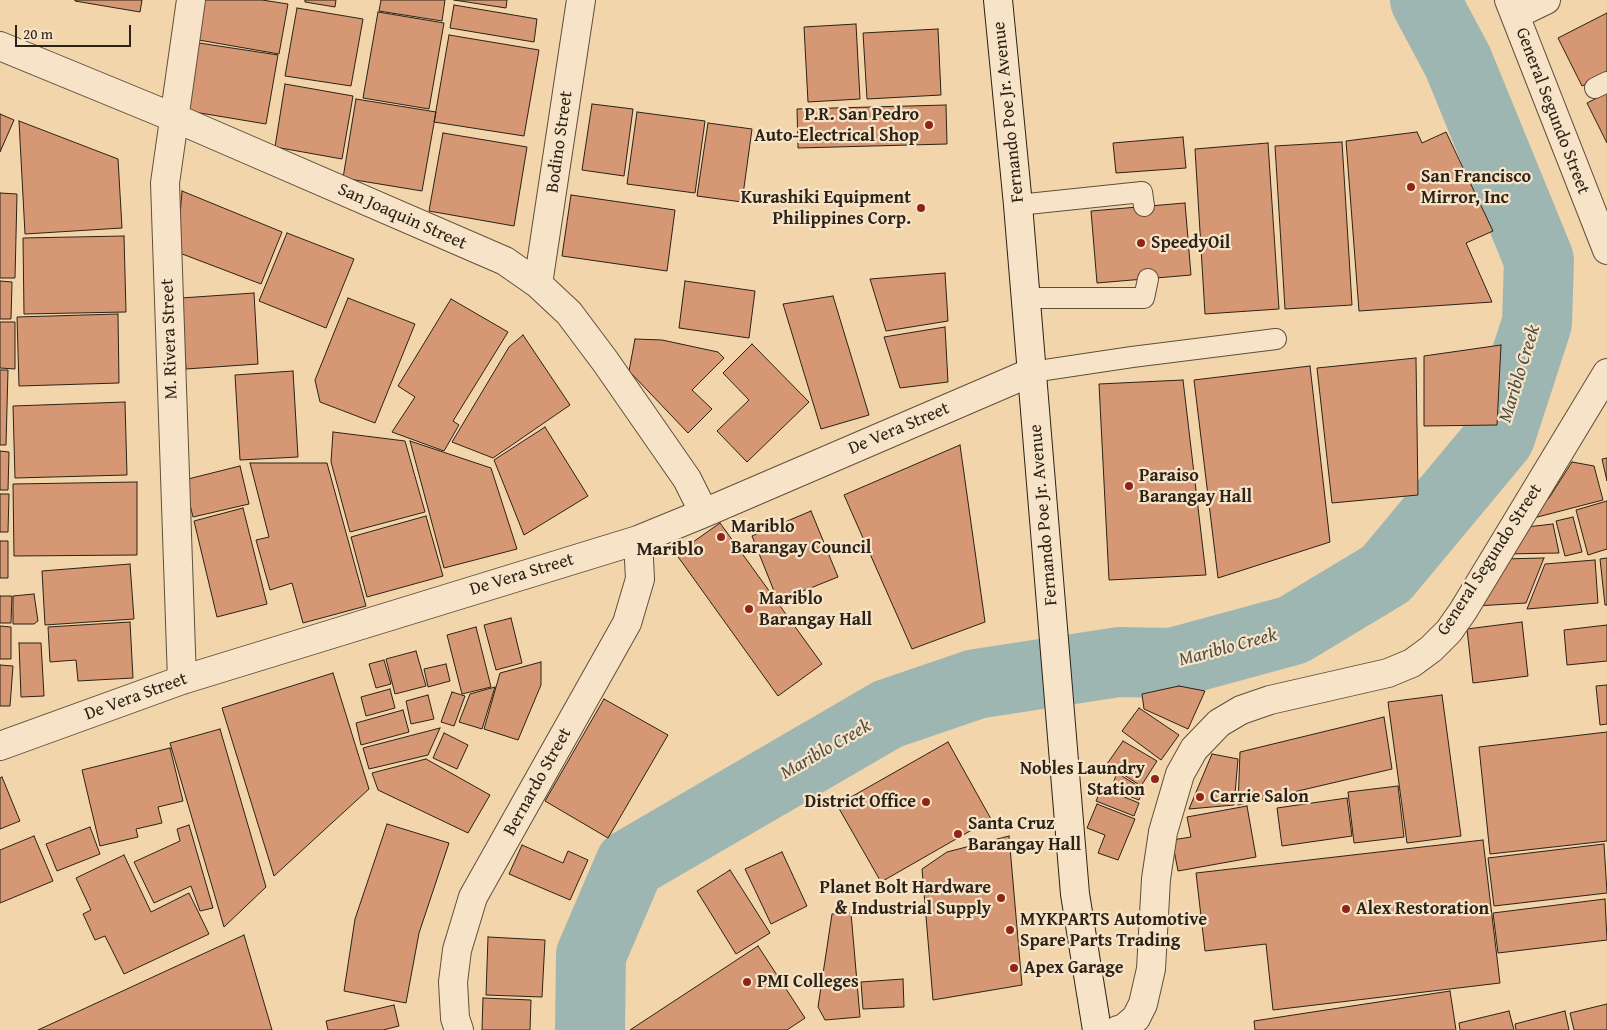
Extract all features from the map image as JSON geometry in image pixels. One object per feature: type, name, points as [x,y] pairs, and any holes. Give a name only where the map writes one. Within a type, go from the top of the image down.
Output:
[{"type":"street","name":"M. Rivera Street","points":[[182,680],[165,183],[191,0]]},
{"type":"street","name":"Bodino Street","points":[[538,284],[581,0]]},
{"type":"street","name":"Fernando Poe Jr. Avenue","points":[[998,0],[1018,204],[1076,894],[1097,1030]]},
{"type":"street","points":[[1512,8],[1546,0]]},
{"type":"street","name":"General Segundo Street","points":[[1512,8],[1607,250]]},
{"type":"street","name":"San Joaquin Street","points":[[0,46],[175,118],[505,261],[538,284],[569,313],[605,361],[687,479],[704,513]]},
{"type":"street","name":"De Vera Street","points":[[0,746],[182,680],[638,540],[1032,372]]},
{"type":"street","name":"General Segundo Street","points":[[1118,1030],[1123,1029],[1136,1018],[1143,1004],[1151,969],[1156,880],[1162,832],[1180,774],[1194,749],[1218,723],[1241,710],[1270,700],[1388,673],[1412,663],[1431,649],[1448,631],[1463,610],[1607,373]]},
{"type":"street","name":"Bernardo Street","points":[[459,1030],[455,1018],[453,982],[457,950],[473,897],[627,623],[640,579],[638,540]]},
{"type":"lane","points":[[1018,204],[1142,192],[1144,206]]},
{"type":"lane","points":[[1025,298],[1144,298],[1148,279]]},
{"type":"lane","points":[[1032,372],[1276,339]]},
{"type":"building","points":[[75,0],[142,0],[140,12]]},
{"type":"building","points":[[199,0],[262,0],[288,4],[279,54],[193,39]]},
{"type":"building","points":[[305,0],[336,0],[335,7],[305,2]]},
{"type":"building","points":[[381,0],[445,0],[442,21],[379,11]]},
{"type":"building","points":[[454,0],[507,0],[506,8]]},
{"type":"building","points":[[454,5],[537,19],[534,42],[450,28]]},
{"type":"building","points":[[297,8],[363,19],[351,86],[285,76]]},
{"type":"building","points":[[378,12],[444,23],[429,109],[363,98]]},
{"type":"building","points":[[1607,13],[1607,74],[1582,86],[1558,38]]},
{"type":"building","points":[[856,24],[860,99],[808,102],[804,27]]},
{"type":"building","points":[[938,29],[941,95],[867,99],[863,33]]},
{"type":"building","points":[[449,35],[539,50],[524,136],[434,122]]},
{"type":"building","points":[[199,43],[278,55],[266,124],[188,111]]},
{"type":"building","points":[[285,84],[353,96],[342,159],[275,147]]},
{"type":"building","points":[[1607,93],[1607,143],[1587,103]]},
{"type":"building","points":[[356,99],[436,112],[422,191],[343,178]]},
{"type":"building","points":[[592,104],[633,109],[624,176],[582,170]]},
{"type":"building","points":[[946,105],[947,144],[798,148],[797,109]]},
{"type":"building","points":[[637,112],[705,121],[695,193],[627,184]]},
{"type":"building","points":[[0,114],[14,120],[0,152]]},
{"type":"building","points":[[19,121],[118,159],[122,228],[25,234]]},
{"type":"building","points":[[708,123],[752,129],[742,202],[697,196]]},
{"type":"building","name":"San Francisco Mirror, Inc","points":[[1417,132],[1422,143],[1446,132],[1493,231],[1466,243],[1492,302],[1359,311],[1346,141]]},
{"type":"building","points":[[443,133],[527,147],[514,226],[429,211]]},
{"type":"building","points":[[1183,137],[1186,168],[1116,173],[1113,143]]},
{"type":"building","points":[[1342,142],[1352,305],[1285,309],[1275,146]]},
{"type":"building","points":[[1268,143],[1279,309],[1205,314],[1195,149]]},
{"type":"building","points":[[182,191],[282,232],[261,284],[177,252]]},
{"type":"building","points":[[0,193],[17,194],[15,278],[0,278]]},
{"type":"building","points":[[571,195],[675,210],[667,271],[562,256]]},
{"type":"building","name":"SpeedyOil","points":[[1185,203],[1191,275],[1097,283],[1091,211]]},
{"type":"building","points":[[287,233],[354,259],[326,328],[259,301]]},
{"type":"building","points":[[124,236],[126,312],[24,314],[23,238]]},
{"type":"building","points":[[945,273],[948,321],[886,331],[870,279]]},
{"type":"building","points":[[0,281],[12,282],[11,319],[0,319]]},
{"type":"building","points":[[685,281],[755,291],[749,338],[679,328]]},
{"type":"building","points":[[254,293],[258,364],[186,369],[181,298]]},
{"type":"building","points":[[833,296],[869,415],[821,429],[783,304]]},
{"type":"building","points":[[348,298],[415,324],[375,423],[320,402],[315,380]]},
{"type":"building","points":[[451,299],[508,332],[453,421],[459,425],[444,451],[392,432],[415,397],[398,386]]},
{"type":"building","points":[[118,314],[119,383],[19,386],[17,317]]},
{"type":"building","points":[[0,322],[15,322],[15,369],[0,368]]},
{"type":"building","points":[[945,327],[948,382],[900,388],[884,337]]},
{"type":"building","points":[[523,335],[570,405],[493,458],[452,442],[509,347]]},
{"type":"building","points":[[635,339],[662,340],[718,352],[724,358],[692,390],[712,409],[688,433],[629,371]]},
{"type":"building","points":[[752,344],[809,402],[747,462],[717,431],[749,400],[723,373]]},
{"type":"building","points":[[1501,345],[1497,425],[1424,426],[1424,356]]},
{"type":"building","points":[[1416,358],[1418,495],[1332,503],[1317,368]]},
{"type":"building","points":[[1310,366],[1330,542],[1218,578],[1194,380]]},
{"type":"building","points":[[0,370],[8,370],[6,445],[0,445]]},
{"type":"building","points":[[293,371],[298,457],[240,460],[235,375]]},
{"type":"building","points":[[1183,380],[1206,575],[1109,580],[1099,384]]},
{"type":"building","points":[[125,402],[127,475],[15,478],[13,406]]},
{"type":"building","points":[[545,427],[588,496],[524,535],[494,460]]},
{"type":"building","points":[[333,432],[405,441],[425,512],[350,532],[331,462]]},
{"type":"building","points":[[410,441],[491,468],[517,549],[444,568]]},
{"type":"building","points":[[960,445],[985,622],[912,649],[844,495]]},
{"type":"building","points":[[0,451],[9,452],[8,490],[0,490]]},
{"type":"building","points":[[1607,458],[1607,481],[1602,459]]},
{"type":"building","points":[[1572,462],[1594,466],[1603,500],[1526,520],[1534,502],[1549,498]]},
{"type":"building","points":[[250,463],[327,463],[366,606],[303,623],[292,583],[270,590],[256,540],[269,537]]},
{"type":"building","points":[[240,466],[249,504],[193,517],[184,480]]},
{"type":"building","points":[[137,482],[137,555],[14,556],[13,484]]},
{"type":"building","points":[[0,494],[9,494],[8,532],[0,532]]},
{"type":"building","points":[[1607,501],[1607,549],[1588,555],[1576,510]]},
{"type":"building","points":[[243,508],[267,604],[217,617],[194,521]]},
{"type":"building","points":[[811,511],[838,577],[778,601],[752,536]]},
{"type":"building","points":[[426,516],[443,576],[367,597],[351,537]]},
{"type":"building","points":[[1573,517],[1582,552],[1565,556],[1556,521]]},
{"type":"building","name":"Mariblo Barangay Hall","points":[[720,523],[822,664],[778,696],[676,554]]},
{"type":"building","points":[[1553,524],[1559,553],[1504,554],[1517,528]]},
{"type":"building","points":[[0,541],[8,541],[8,578],[0,578]]},
{"type":"building","points":[[1544,558],[1526,603],[1476,606],[1501,559]]},
{"type":"building","points":[[1607,558],[1607,605],[1605,605],[1600,559]]},
{"type":"building","points":[[1595,560],[1598,603],[1527,609],[1545,564]]},
{"type":"building","points":[[130,564],[134,619],[45,625],[42,571]]},
{"type":"building","points":[[34,594],[38,621],[34,624],[13,624],[13,596]]},
{"type":"building","points":[[0,596],[12,596],[11,623],[0,623]]},
{"type":"building","points":[[511,618],[522,663],[496,670],[484,625]]},
{"type":"building","points":[[130,622],[133,678],[78,681],[76,660],[50,662],[48,627]]},
{"type":"building","points":[[1522,622],[1528,676],[1473,683],[1467,629]]},
{"type":"building","points":[[1607,625],[1607,661],[1567,665],[1564,630]]},
{"type":"building","points":[[0,626],[11,627],[11,659],[0,659]]},
{"type":"building","points":[[476,627],[491,687],[462,694],[447,635]]},
{"type":"building","points":[[19,643],[41,643],[44,696],[21,697]]},
{"type":"building","points":[[416,651],[426,686],[395,694],[386,659]]},
{"type":"building","points":[[384,660],[391,684],[376,688],[369,664]]},
{"type":"building","points":[[541,662],[541,685],[518,740],[484,729],[500,673]]},
{"type":"building","points":[[446,664],[450,681],[428,687],[424,669]]},
{"type":"building","points":[[0,665],[13,666],[10,706],[0,706]]},
{"type":"building","points":[[333,673],[369,789],[274,876],[222,708]]},
{"type":"building","points":[[1607,685],[1607,724],[1600,725],[1596,686]]},
{"type":"building","points":[[1179,686],[1205,691],[1188,729],[1144,709],[1142,694]]},
{"type":"building","points":[[495,687],[482,729],[459,722],[470,694]]},
{"type":"building","points":[[390,689],[395,708],[366,716],[361,697]]},
{"type":"building","points":[[452,692],[465,696],[454,726],[441,722]]},
{"type":"building","points":[[428,695],[434,719],[411,724],[406,701]]},
{"type":"building","points":[[1442,695],[1461,836],[1407,843],[1388,702]]},
{"type":"building","points":[[604,699],[668,735],[608,838],[545,801]]},
{"type":"building","points":[[1139,708],[1179,735],[1161,760],[1122,731]]},
{"type":"building","points":[[403,710],[409,732],[361,745],[356,723]]},
{"type":"building","points":[[1384,717],[1392,769],[1238,805],[1240,752]]},
{"type":"building","points":[[440,728],[428,755],[369,769],[363,748]]},
{"type":"building","points":[[220,729],[266,887],[224,927],[170,743]]},
{"type":"building","points":[[1607,732],[1607,841],[1490,854],[1479,747]]},
{"type":"building","points":[[444,733],[468,745],[457,769],[433,758]]},
{"type":"building","points":[[1123,741],[1157,761],[1141,786],[1107,764]]},
{"type":"building","points":[[948,742],[991,819],[881,882],[837,805]]},
{"type":"building","points":[[170,748],[183,801],[158,807],[162,823],[136,829],[138,837],[100,846],[82,770]]},
{"type":"building","points":[[1212,754],[1238,759],[1234,805],[1189,809]]},
{"type":"building","points":[[426,759],[490,795],[468,833],[378,790],[372,773]]},
{"type":"building","points":[[1117,773],[1143,789],[1139,800],[1111,789]]},
{"type":"building","points":[[2,777],[20,821],[0,829],[0,778]]},
{"type":"building","points":[[1398,786],[1404,837],[1354,843],[1348,792]]},
{"type":"building","points":[[1102,788],[1139,803],[1134,816],[1096,801]]},
{"type":"building","points":[[1347,798],[1352,836],[1282,846],[1277,808]]},
{"type":"building","points":[[1097,804],[1135,819],[1118,860],[1098,853],[1105,835],[1087,828]]},
{"type":"building","points":[[1247,806],[1256,857],[1178,871],[1172,840],[1191,837],[1187,817]]},
{"type":"building","points":[[387,824],[449,843],[419,933],[406,1003],[344,991],[355,919]]},
{"type":"building","points":[[189,825],[213,908],[200,911],[191,886],[154,903],[134,862],[180,841],[177,829]]},
{"type":"building","points":[[90,827],[100,854],[57,871],[46,844]]},
{"type":"building","points":[[34,836],[53,881],[0,903],[0,850]]},
{"type":"building","points":[[1009,836],[1022,985],[933,1000],[922,869],[947,852]]},
{"type":"building","name":"Alex Restoration","points":[[1483,840],[1500,983],[1273,1010],[1266,944],[1205,951],[1196,873]]},
{"type":"building","points":[[1604,844],[1607,893],[1494,906],[1488,858]]},
{"type":"building","points":[[522,845],[563,863],[568,851],[588,860],[570,900],[509,874]]},
{"type":"building","points":[[782,852],[807,906],[771,924],[745,869]]},
{"type":"building","points":[[124,855],[151,912],[189,893],[209,934],[124,974],[105,936],[95,940],[83,914],[91,910],[76,878]]},
{"type":"building","points":[[730,870],[770,933],[736,954],[697,891]]},
{"type":"building","points":[[1605,899],[1607,940],[1498,953],[1493,913]]},
{"type":"building","points":[[851,913],[860,1017],[825,1020],[818,1007],[832,914]]},
{"type":"building","points":[[244,935],[272,1030],[38,1030]]},
{"type":"building","points":[[488,937],[545,940],[542,997],[486,995]]},
{"type":"building","name":"PMI Colleges","points":[[758,946],[805,1018],[787,1030],[630,1030]]},
{"type":"building","points":[[903,979],[904,1007],[863,1009],[861,982]]},
{"type":"building","points":[[1450,991],[1456,1030],[1255,1030],[1254,1021]]},
{"type":"building","points":[[483,998],[531,1000],[530,1030],[482,1030]]},
{"type":"building","points":[[1607,1004],[1607,1030],[1574,1030],[1570,1013]]},
{"type":"building","points":[[394,1005],[399,1026],[383,1030],[328,1030],[326,1021]]},
{"type":"building","points":[[1509,1011],[1514,1030],[1460,1030],[1459,1023]]},
{"type":"building","points":[[1565,1011],[1569,1030],[1516,1030],[1515,1024]]},
{"type":"waterway","name":"Mariblo Creek","points":[[590,1030],[591,955],[630,864],[888,714],[976,684],[1119,662],[1172,663],[1293,630],[1386,574],[1500,437],[1537,323],[1539,260],[1458,62],[1425,0]]},
{"type":"place","name":"P.R. San Pedro Auto-Electrical Shop","points":[[929,125]]},
{"type":"place","name":"San Francisco Mirror, Inc","points":[[1411,187]]},
{"type":"place","name":"Kurashiki Equipment Philippines Corp.","points":[[921,208]]},
{"type":"place","name":"SpeedyOil","points":[[1141,243]]},
{"type":"place","name":"Paraiso Barangay Hall","points":[[1129,486]]},
{"type":"place","name":"Mariblo Barangay Council","points":[[721,537]]},
{"type":"place","name":"Mariblo Barangay Hall","points":[[749,609]]},
{"type":"place","name":"Nobles Laundry Station","points":[[1155,779]]},
{"type":"place","name":"Carrie Salon","points":[[1200,797]]},
{"type":"place","name":"District Office","points":[[926,802]]},
{"type":"place","name":"Santa Cruz Barangay Hall","points":[[958,834]]},
{"type":"place","name":"Planet Bolt Hardware & Industrial Supply","points":[[1001,898]]},
{"type":"place","name":"Alex Restoration","points":[[1346,909]]},
{"type":"place","name":"MYKPARTS Automotive Spare Parts Trading","points":[[1010,930]]},
{"type":"place","name":"Apex Garage","points":[[1014,968]]},
{"type":"place","name":"PMI Colleges","points":[[747,982]]},
{"type":"district","name":"Mariblo","points":[[670,550]]}]
